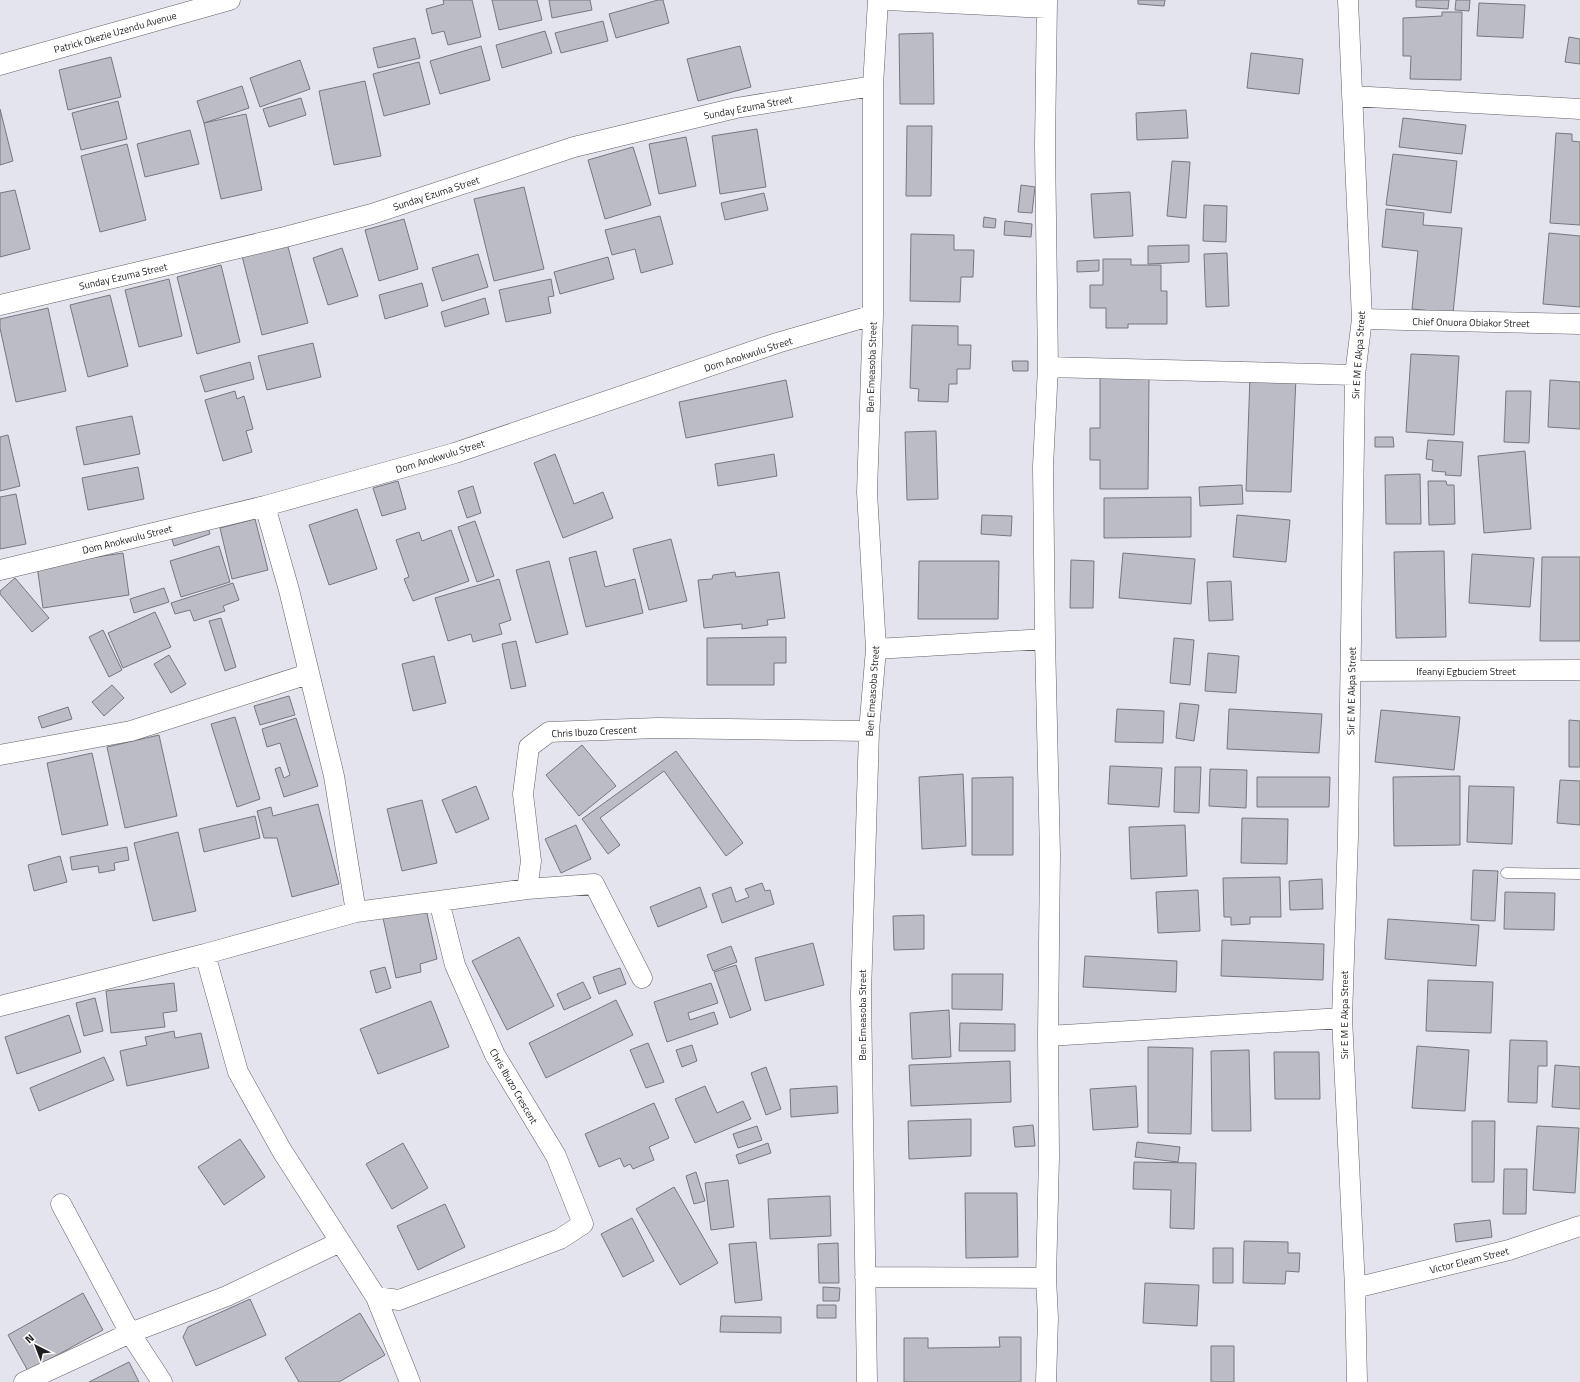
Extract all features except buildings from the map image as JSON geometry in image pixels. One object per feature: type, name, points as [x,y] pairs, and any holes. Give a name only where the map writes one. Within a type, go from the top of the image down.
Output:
[{"type":"street","name":"Patrick Okezie Uzendu Avenue","points":[[0,65],[230,0]]},
{"type":"street","name":"Ben Emeasoba Street","points":[[867,1382],[861,994],[869,731],[876,649],[867,492],[872,315],[872,86],[878,0]]},
{"type":"street","points":[[887,0],[1047,4],[1045,145],[1048,367],[1044,466],[1045,639],[1050,854],[1048,1036],[1050,1157],[1046,1278],[1048,1318],[1046,1382]]},
{"type":"street","name":"Sir E M E Akpa Street","points":[[1348,0],[1362,320],[1355,375],[1351,672],[1342,1018],[1355,1288],[1357,1382]]},
{"type":"street","name":"Sunday Ezuma Street","points":[[0,305],[277,239],[372,214],[574,147],[736,108],[872,86]]},
{"type":"street","points":[[1352,96],[1580,109]]},
{"type":"street","name":"Dom Anokwulu Street","points":[[0,570],[265,506],[455,453],[777,344],[872,315]]},
{"type":"street","name":"Chief Onuora Obiakor Street","points":[[1362,320],[1580,324]]},
{"type":"street","points":[[1048,367],[1355,375]]},
{"type":"street","points":[[265,506],[289,590],[308,674],[334,776],[356,912]]},
{"type":"street","points":[[876,649],[1045,639]]},
{"type":"street","name":"Ifeanyi Egbuciem Street","points":[[1351,672],[1580,670]]},
{"type":"street","points":[[0,755],[131,731],[308,674]]},
{"type":"street","name":"Chris Ibuzo Crescent","points":[[527,889],[531,861],[523,794],[529,746],[549,732],[656,728],[869,731]]},
{"type":"street","points":[[0,1006],[205,954],[356,912],[527,889],[594,884],[642,978]]},
{"type":"street","name":"Chris Ibuzo Crescent","points":[[376,1297],[399,1300],[560,1239],[583,1224],[556,1156],[495,1055],[456,965],[439,901]]},
{"type":"street","points":[[205,954],[238,1072],[282,1152],[376,1297],[410,1382]]},
{"type":"street","points":[[1048,1036],[1342,1018]]},
{"type":"street","points":[[61,1204],[130,1333],[162,1382]]},
{"type":"street","name":"Victor Eleam Street","points":[[1355,1288],[1509,1250],[1580,1226]]},
{"type":"street","points":[[24,1382],[130,1333],[227,1296],[340,1242]]},
{"type":"street","points":[[865,1277],[1046,1278]]},
{"type":"lane","points":[[1506,872],[1580,874]]}]
